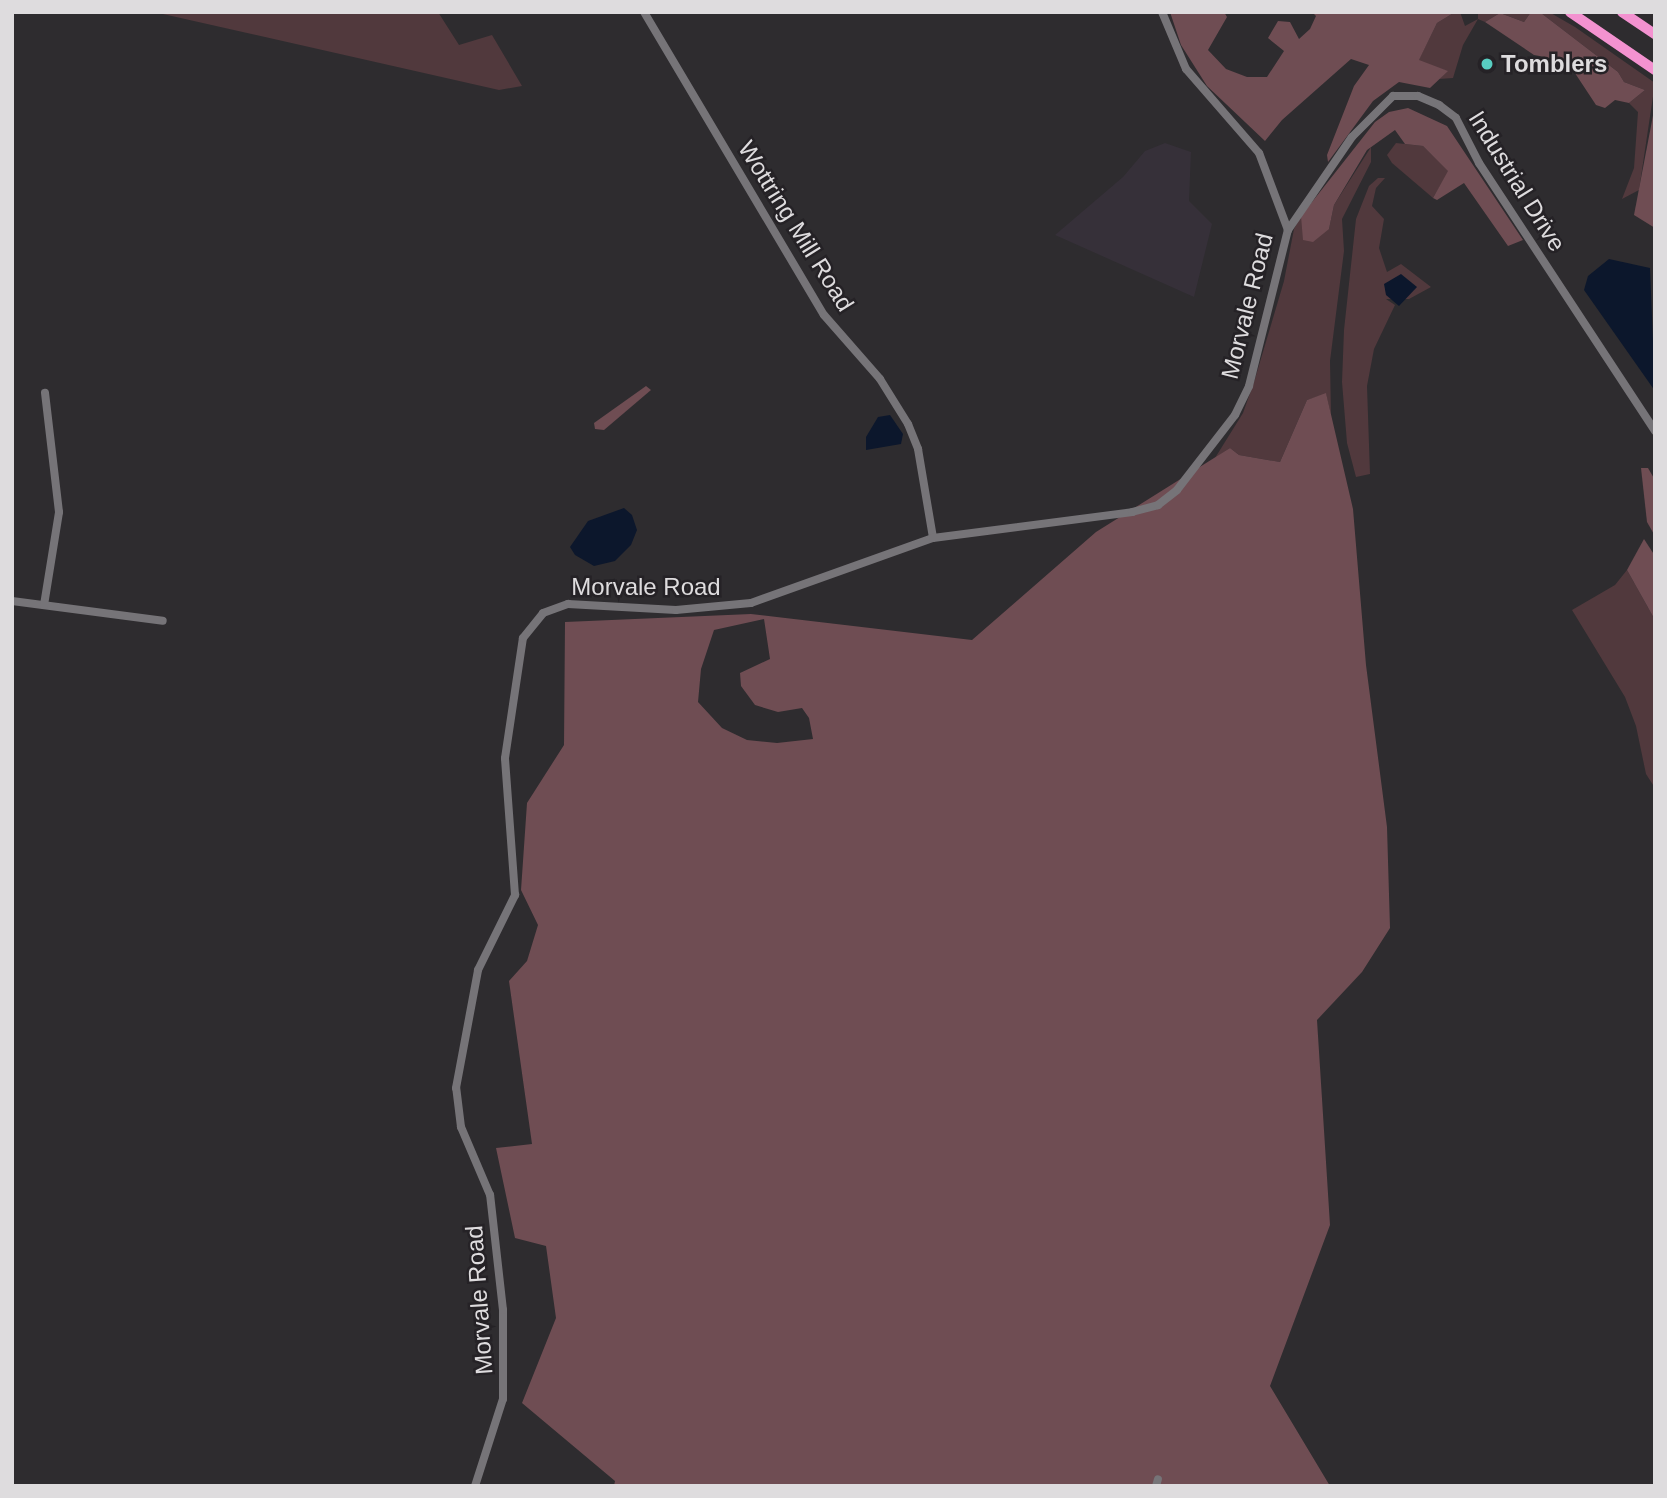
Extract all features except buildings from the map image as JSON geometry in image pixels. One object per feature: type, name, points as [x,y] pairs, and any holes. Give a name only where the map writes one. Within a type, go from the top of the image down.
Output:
[{"type":"highway","points":[[1570,12],[1655,70]]},
{"type":"highway","points":[[1622,12],[1655,34]]},
{"type":"street","name":"Wottring Mill Road","points":[[643,12],[824,315],[902,412],[918,449],[933,538]]},
{"type":"street","name":"Morvale Road","points":[[475,1486],[503,1399],[503,1310],[490,1195],[461,1127],[456,1095],[464,1026],[478,970],[515,895],[505,758],[523,638],[543,613],[568,604],[676,610],[751,603],[933,538],[1132,512],[1158,505],[1177,490],[1235,415],[1249,386],[1288,230],[1259,153],[1186,69],[1162,12]]},
{"type":"street","name":"Industrial Drive","points":[[1288,230],[1352,137],[1394,96],[1418,96],[1439,105],[1456,118],[1479,163],[1655,431]]},
{"type":"street","points":[[44,605],[59,512],[45,393]]},
{"type":"street","points":[[12,601],[163,621]]},
{"type":"shaded area","points":[[154,12],[438,12],[459,45],[492,35],[522,86],[499,90]]},
{"type":"shaded area","points":[[1170,12],[1224,12],[1227,17],[1208,50],[1226,69],[1247,77],[1267,77],[1284,51],[1268,38],[1278,21],[1290,22],[1299,39],[1310,29],[1316,16],[1312,12],[1455,12],[1437,23],[1419,60],[1448,71],[1430,88],[1399,82],[1373,101],[1328,162],[1327,155],[1354,86],[1369,65],[1351,59],[1282,120],[1265,141],[1207,86],[1181,45]]},
{"type":"shaded area","points":[[1455,12],[1460,12],[1465,26],[1478,19],[1463,45],[1453,78],[1439,79],[1447,71],[1418,61],[1437,23]]},
{"type":"shaded area","points":[[1478,12],[1531,12],[1524,22],[1500,13],[1485,22],[1478,19]]},
{"type":"shaded area","points":[[1531,12],[1541,13],[1618,72],[1624,82],[1645,90],[1629,103],[1615,100],[1605,108],[1596,105],[1567,61],[1534,55],[1485,22],[1500,13],[1524,22]]},
{"type":"shaded area","points":[[1533,12],[1549,12],[1575,27],[1655,83],[1639,190],[1622,199],[1634,168],[1638,112],[1629,103],[1645,90],[1624,82],[1618,72],[1541,13]]},
{"type":"shaded area","points":[[1655,105],[1655,228],[1634,215]]},
{"type":"shaded area","points":[[1408,108],[1447,126],[1523,240],[1508,246],[1464,183],[1437,200],[1433,198],[1448,171],[1423,146],[1405,144],[1395,130],[1367,150],[1334,205],[1329,229],[1313,242],[1303,240],[1301,216],[1375,122],[1389,112]]},
{"type":"shaded area","points":[[1165,143],[1191,152],[1189,201],[1212,224],[1194,297],[1055,235],[1123,177],[1145,151]]},
{"type":"shaded area","points":[[1396,143],[1423,146],[1449,171],[1433,198],[1392,163],[1387,155]]},
{"type":"shaded area","points":[[1371,147],[1371,162],[1342,219],[1344,251],[1330,361],[1331,415],[1326,394],[1307,400],[1280,462],[1239,455],[1230,448],[1215,458],[1243,413],[1254,382],[1284,281],[1294,229],[1301,216],[1329,229],[1334,205]]},
{"type":"shaded area","points":[[1378,178],[1385,178],[1376,188],[1372,206],[1384,219],[1379,248],[1387,272],[1401,264],[1431,287],[1409,299],[1386,299],[1395,305],[1374,349],[1367,386],[1370,474],[1356,477],[1347,443],[1342,382],[1344,330],[1356,219],[1369,186]]},
{"type":"shaded area","points":[[646,386],[651,390],[604,430],[595,429],[594,423]]},
{"type":"shaded area","points":[[1326,393],[1353,509],[1366,665],[1387,827],[1390,928],[1362,972],[1317,1020],[1330,1225],[1270,1386],[1330,1486],[614,1486],[615,1481],[522,1403],[556,1318],[546,1246],[515,1238],[496,1148],[532,1144],[509,981],[527,961],[538,925],[521,890],[527,803],[564,745],[565,622],[751,614],[972,640],[1096,532],[1230,448],[1239,455],[1280,462],[1307,400]],"holes":[[[764,619],[770,659],[740,673],[741,686],[755,705],[778,712],[802,708],[809,718],[813,739],[777,743],[747,740],[722,728],[698,702],[701,669],[714,630]]]},
{"type":"shaded area","points":[[1641,468],[1648,468],[1655,480],[1655,536],[1647,522]]},
{"type":"shaded area","points":[[1644,539],[1655,556],[1655,620],[1627,570]]},
{"type":"shaded area","points":[[1627,570],[1655,620],[1655,788],[1646,774],[1636,726],[1625,697],[1572,610],[1615,585]]},
{"type":"water","points":[[1609,259],[1650,268],[1655,391],[1584,290],[1588,276]]},
{"type":"water","points":[[1401,274],[1417,287],[1399,306],[1386,295],[1384,284]]},
{"type":"water","points":[[890,415],[903,434],[901,444],[866,450],[866,437],[878,417]]},
{"type":"water","points":[[624,508],[632,515],[637,530],[631,545],[615,561],[594,566],[575,555],[570,547],[588,521]]},
{"type":"place","name":"Tomblers","points":[[1487,64]]}]
